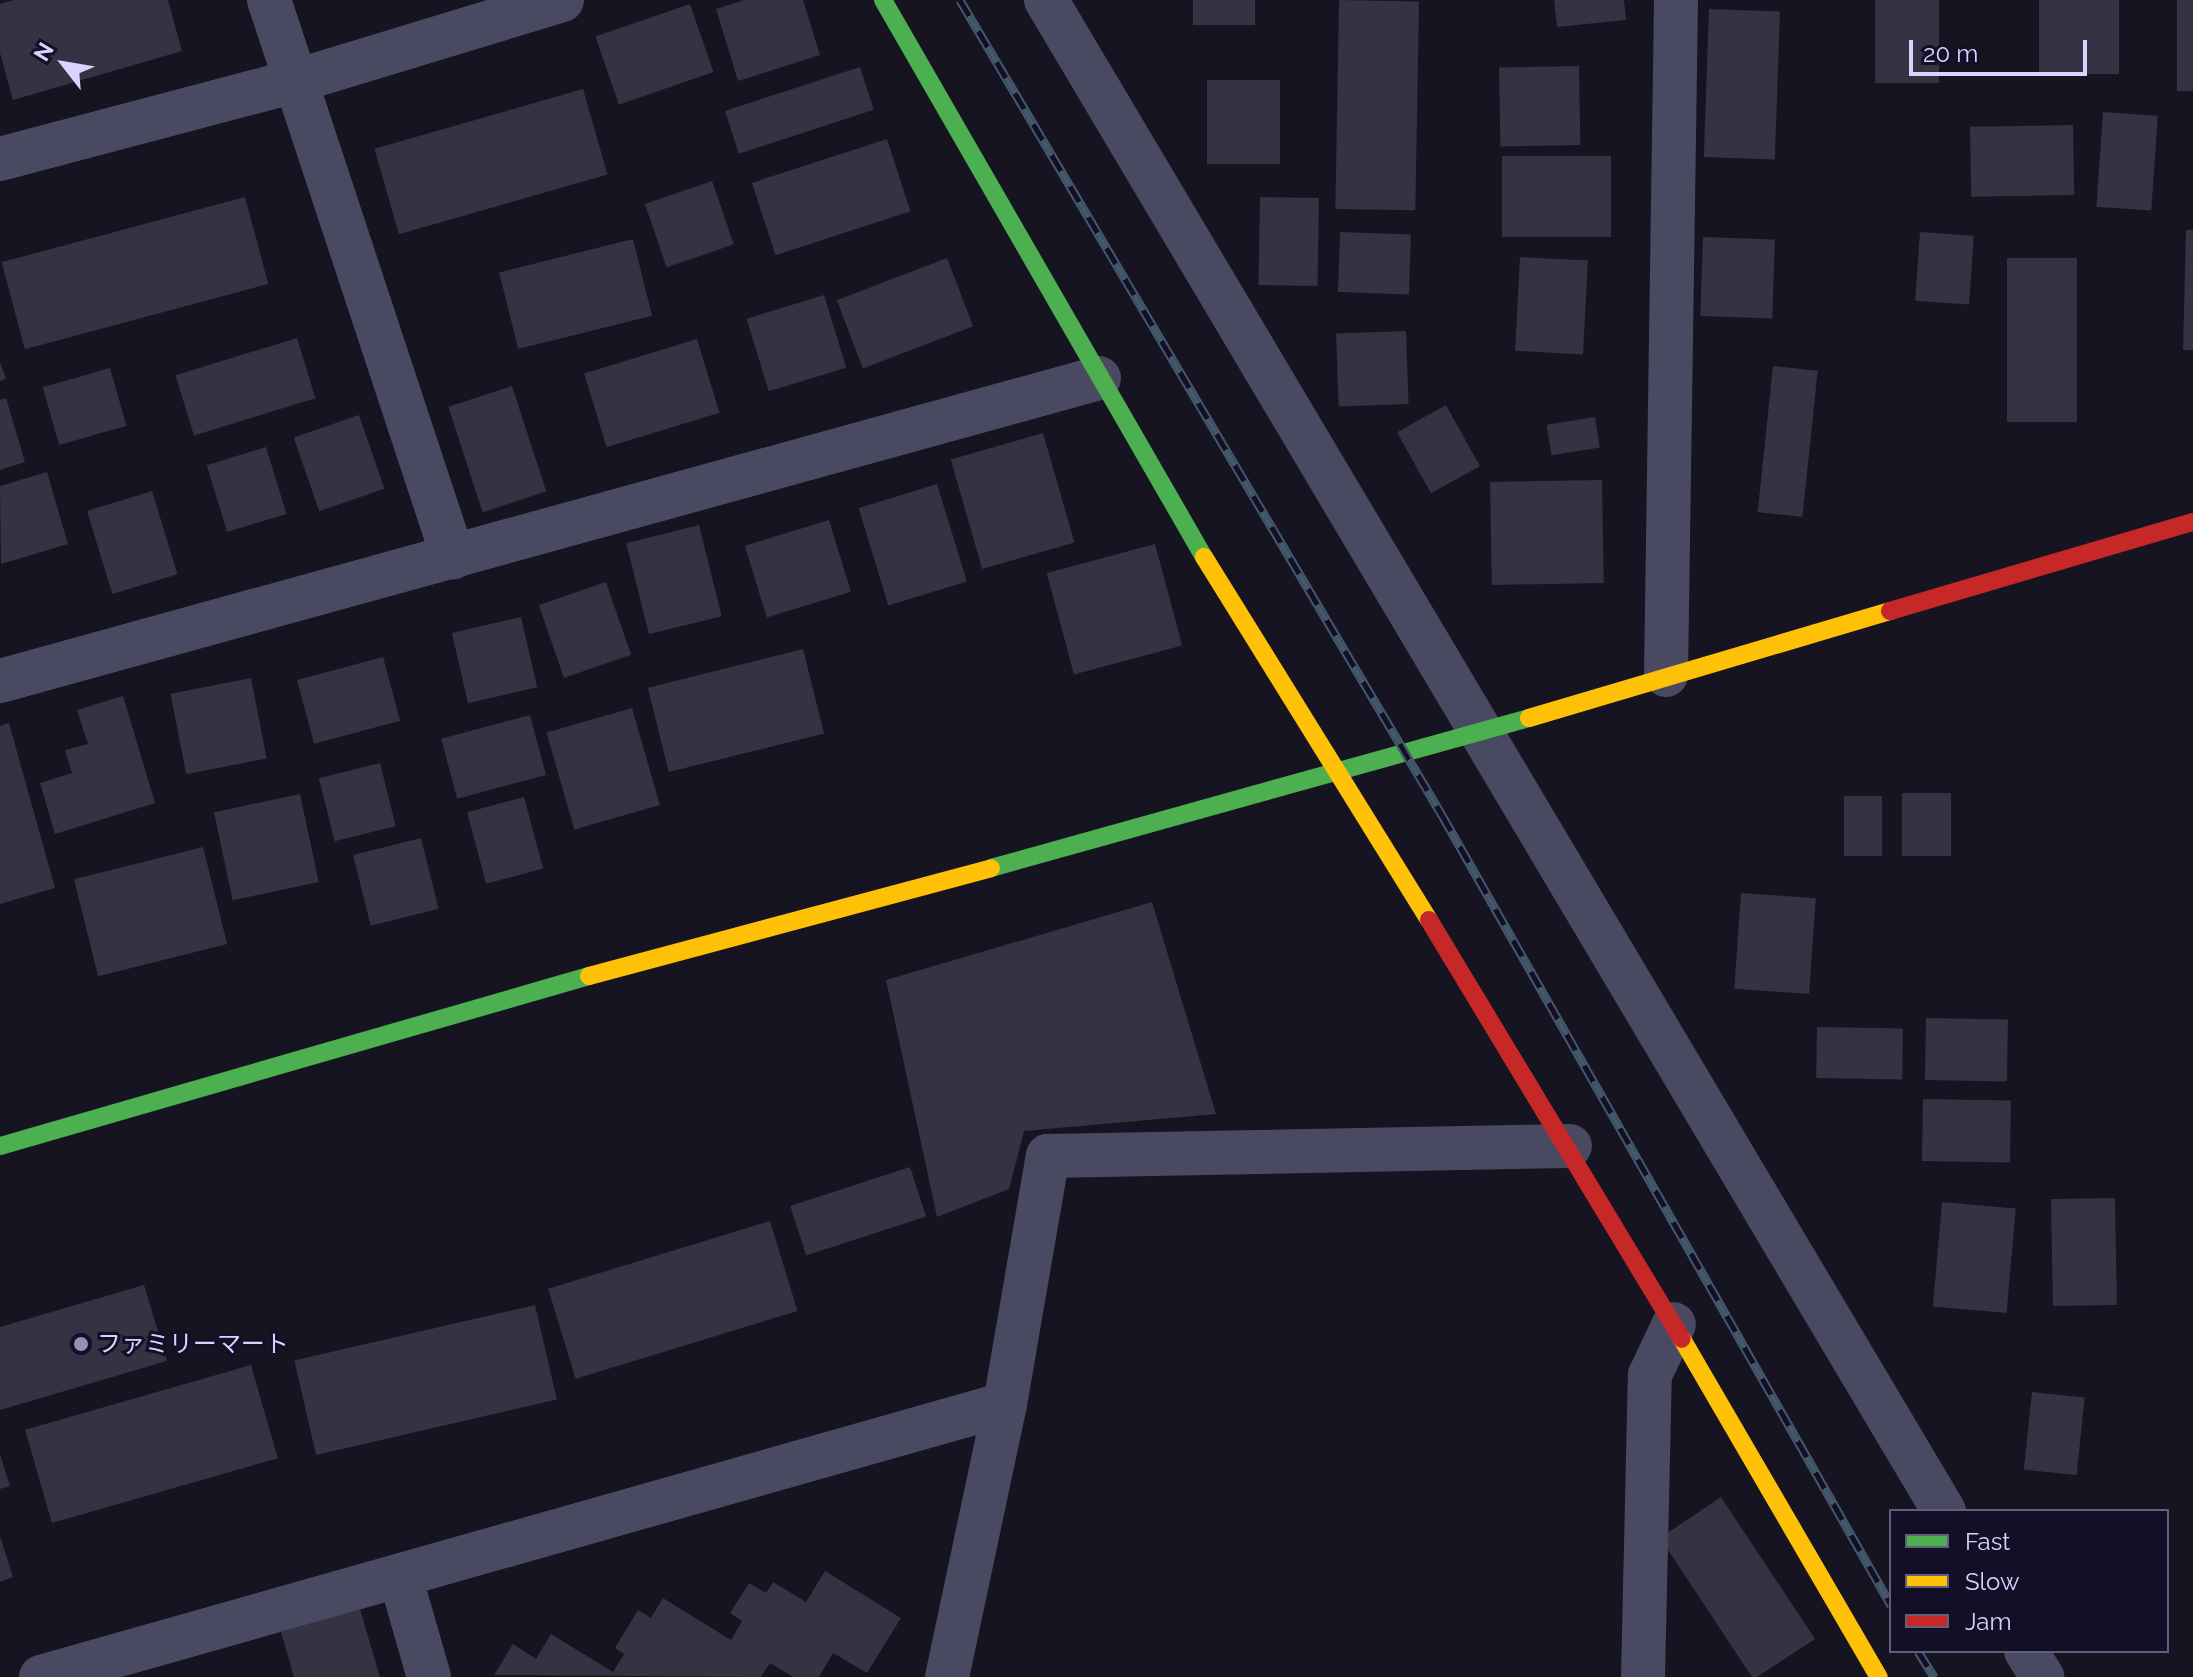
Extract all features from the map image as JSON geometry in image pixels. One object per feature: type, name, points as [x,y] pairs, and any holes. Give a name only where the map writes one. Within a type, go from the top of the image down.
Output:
[{"type":"street","points":[[269,0],[453,557]]},
{"type":"street","points":[[0,159],[296,81],[562,0]]},
{"type":"street","points":[[883,0],[1099,378],[1337,774],[1570,1146],[1879,1677]]},
{"type":"street","points":[[1046,0],[1943,1509]]},
{"type":"street","points":[[1666,675],[1676,0]]},
{"type":"street","points":[[0,681],[1099,378]]},
{"type":"street","points":[[0,1146],[402,1027],[1337,774],[2193,522]]},
{"type":"street","points":[[947,1677],[1005,1404],[1048,1156],[1570,1146]]},
{"type":"street","points":[[1643,1677],[1650,1375],[1674,1324]]},
{"type":"street","points":[[41,1677],[1005,1404]]},
{"type":"street","points":[[400,1576],[429,1677]]},
{"type":"street","points":[[2027,1653],[2042,1677]]},
{"type":"building","points":[[14,0],[168,0],[182,51],[13,100],[0,53],[0,4]]},
{"type":"building","points":[[744,0],[803,0],[820,55],[738,81],[716,9]]},
{"type":"building","points":[[1193,0],[1255,0],[1255,25],[1193,25]]},
{"type":"building","points":[[1339,0],[1419,1],[1415,210],[1335,209]]},
{"type":"building","points":[[1554,0],[1624,0],[1626,20],[1557,27]]},
{"type":"building","points":[[1875,0],[1939,0],[1939,83],[1875,83]]},
{"type":"building","points":[[2039,0],[2119,0],[2119,74],[2039,74]]},
{"type":"building","points":[[2177,0],[2193,0],[2193,91],[2177,91]]},
{"type":"building","points":[[690,4],[713,72],[619,105],[595,37]]},
{"type":"building","points":[[1709,9],[1780,11],[1775,159],[1704,157]]},
{"type":"building","points":[[1579,66],[1580,145],[1500,146],[1499,67]]},
{"type":"building","points":[[860,67],[874,110],[739,154],[725,111]]},
{"type":"building","points":[[1207,80],[1280,80],[1280,164],[1207,164]]},
{"type":"building","points":[[583,89],[608,175],[399,234],[374,149]]},
{"type":"building","points":[[2103,112],[2158,116],[2151,211],[2096,207]]},
{"type":"building","points":[[2073,125],[2074,195],[1971,197],[1970,127]]},
{"type":"building","points":[[887,139],[910,211],[775,255],[752,183]]},
{"type":"building","points":[[1502,156],[1611,156],[1611,237],[1502,237]]},
{"type":"building","points":[[712,181],[734,244],[667,267],[645,204]]},
{"type":"building","points":[[245,197],[268,284],[25,349],[2,262]]},
{"type":"building","points":[[1260,197],[1319,198],[1317,286],[1258,285]]},
{"type":"building","points":[[2186,230],[2193,230],[2193,350],[2183,350]]},
{"type":"building","points":[[1340,232],[1411,234],[1409,294],[1338,292]]},
{"type":"building","points":[[1920,232],[1974,236],[1969,305],[1915,301]]},
{"type":"building","points":[[1703,237],[1775,240],[1772,318],[1700,316]]},
{"type":"building","points":[[633,239],[652,316],[518,349],[499,272]]},
{"type":"building","points":[[1520,257],[1588,261],[1583,354],[1515,351]]},
{"type":"building","points":[[947,258],[973,326],[863,368],[837,300]]},
{"type":"building","points":[[2007,258],[2077,258],[2077,422],[2007,422]]},
{"type":"building","points":[[824,295],[846,368],[769,391],[747,319]]},
{"type":"building","points":[[1406,331],[1409,404],[1339,406],[1336,333]]},
{"type":"building","points":[[297,338],[315,398],[194,435],[176,375]]},
{"type":"building","points":[[697,339],[720,413],[607,447],[584,373]]},
{"type":"building","points":[[0,362],[6,379],[0,381]]},
{"type":"building","points":[[1773,366],[1818,371],[1802,517],[1758,512]]},
{"type":"building","points":[[110,368],[127,426],[59,445],[43,387]]},
{"type":"building","points":[[512,386],[546,492],[483,512],[448,407]]},
{"type":"building","points":[[6,398],[25,462],[0,470],[0,400]]},
{"type":"building","points":[[1446,405],[1480,466],[1431,493],[1397,432]]},
{"type":"building","points":[[359,415],[384,489],[319,511],[294,437]]},
{"type":"building","points":[[1595,417],[1600,448],[1551,455],[1547,425]]},
{"type":"building","points":[[1043,433],[1074,543],[982,569],[951,459]]},
{"type":"building","points":[[266,447],[286,514],[227,532],[207,465]]},
{"type":"building","points":[[47,472],[68,544],[1,564],[0,486]]},
{"type":"building","points":[[1602,480],[1604,583],[1492,585],[1490,482]]},
{"type":"building","points":[[937,484],[967,582],[888,606],[859,508]]},
{"type":"building","points":[[152,491],[177,574],[112,594],[87,511]]},
{"type":"building","points":[[829,520],[851,592],[767,617],[745,546]]},
{"type":"building","points":[[699,525],[722,616],[649,634],[626,543]]},
{"type":"building","points":[[1155,544],[1182,645],[1074,674],[1047,573]]},
{"type":"building","points":[[606,582],[631,655],[564,678],[539,605]]},
{"type":"building","points":[[521,617],[537,687],[468,703],[452,633]]},
{"type":"building","points":[[803,649],[824,733],[669,772],[648,688]]},
{"type":"building","points":[[383,657],[400,721],[314,744],[297,680]]},
{"type":"building","points":[[251,678],[267,758],[186,774],[171,694]]},
{"type":"building","points":[[123,696],[155,803],[55,834],[40,783],[72,773],[65,750],[88,744],[77,710]]},
{"type":"building","points":[[632,708],[660,805],[574,830],[546,733]]},
{"type":"building","points":[[530,715],[546,775],[457,799],[441,739]]},
{"type":"building","points":[[9,723],[55,888],[0,904],[0,726]]},
{"type":"building","points":[[380,763],[396,826],[335,841],[319,778]]},
{"type":"building","points":[[1902,793],[1951,793],[1951,856],[1902,856]]},
{"type":"building","points":[[300,794],[319,882],[233,900],[214,812]]},
{"type":"building","points":[[1844,796],[1882,796],[1882,856],[1844,856]]},
{"type":"building","points":[[524,797],[543,868],[486,884],[467,812]]},
{"type":"building","points":[[421,838],[439,909],[371,926],[353,855]]},
{"type":"building","points":[[203,847],[227,944],[98,976],[74,879]]},
{"type":"building","points":[[1741,893],[1816,898],[1809,994],[1734,989]]},
{"type":"building","points":[[1152,902],[1216,1114],[1024,1131],[1009,1189],[937,1217],[886,980]]},
{"type":"building","points":[[1926,1018],[2008,1019],[2007,1081],[1925,1080]]},
{"type":"building","points":[[1817,1027],[1903,1029],[1902,1079],[1816,1078]]},
{"type":"building","points":[[1923,1099],[2011,1101],[2010,1163],[1922,1161]]},
{"type":"building","points":[[910,1167],[926,1216],[806,1255],[790,1206]]},
{"type":"building","points":[[2115,1198],[2117,1305],[2053,1306],[2051,1199]]},
{"type":"building","points":[[1942,1202],[2016,1208],[2007,1313],[1933,1307]]},
{"type":"building","points":[[770,1221],[797,1311],[576,1379],[548,1289]]},
{"type":"building","name":"ファミリーマート","points":[[144,1285],[167,1361],[0,1410],[0,1327]]},
{"type":"building","points":[[535,1305],[557,1400],[316,1455],[294,1361]]},
{"type":"building","points":[[251,1365],[278,1458],[52,1523],[25,1430]]},
{"type":"building","points":[[2032,1392],[2085,1398],[2077,1475],[2024,1470]]},
{"type":"building","points":[[0,1454],[10,1486],[0,1489]]},
{"type":"building","points":[[1721,1497],[1815,1639],[1757,1677],[1752,1677],[1660,1538]]},
{"type":"building","points":[[0,1536],[13,1577],[0,1582]]},
{"type":"building","points":[[825,1571],[901,1618],[867,1673],[833,1653],[819,1677],[793,1677],[770,1663],[761,1677],[494,1675],[513,1644],[536,1659],[551,1634],[613,1672],[624,1654],[615,1648],[638,1610],[651,1618],[663,1598],[731,1640],[742,1621],[730,1613],[749,1583],[766,1593],[773,1582],[806,1602]]},
{"type":"building","points":[[360,1609],[380,1677],[294,1677],[281,1632]]},
{"type":"railway","points":[[960,0],[1442,815],[1889,1601]]},
{"type":"railway","points":[[1919,1653],[1934,1677]]},
{"type":"traffic: fast","points":[[883,0],[1204,557]]},
{"type":"traffic: fast","points":[[991,868],[1529,718]]},
{"type":"traffic: fast","points":[[0,1146],[589,976]]},
{"type":"traffic: slow","points":[[1204,557],[1429,920]]},
{"type":"traffic: slow","points":[[1529,718],[1890,611]]},
{"type":"traffic: slow","points":[[589,976],[991,868]]},
{"type":"traffic: slow","points":[[1682,1339],[1879,1677]]},
{"type":"traffic: jam","points":[[1890,611],[2193,522]]},
{"type":"traffic: jam","points":[[1429,920],[1682,1339]]},
{"type":"place","name":"ファミリーマート","points":[[81,1344]]}]
